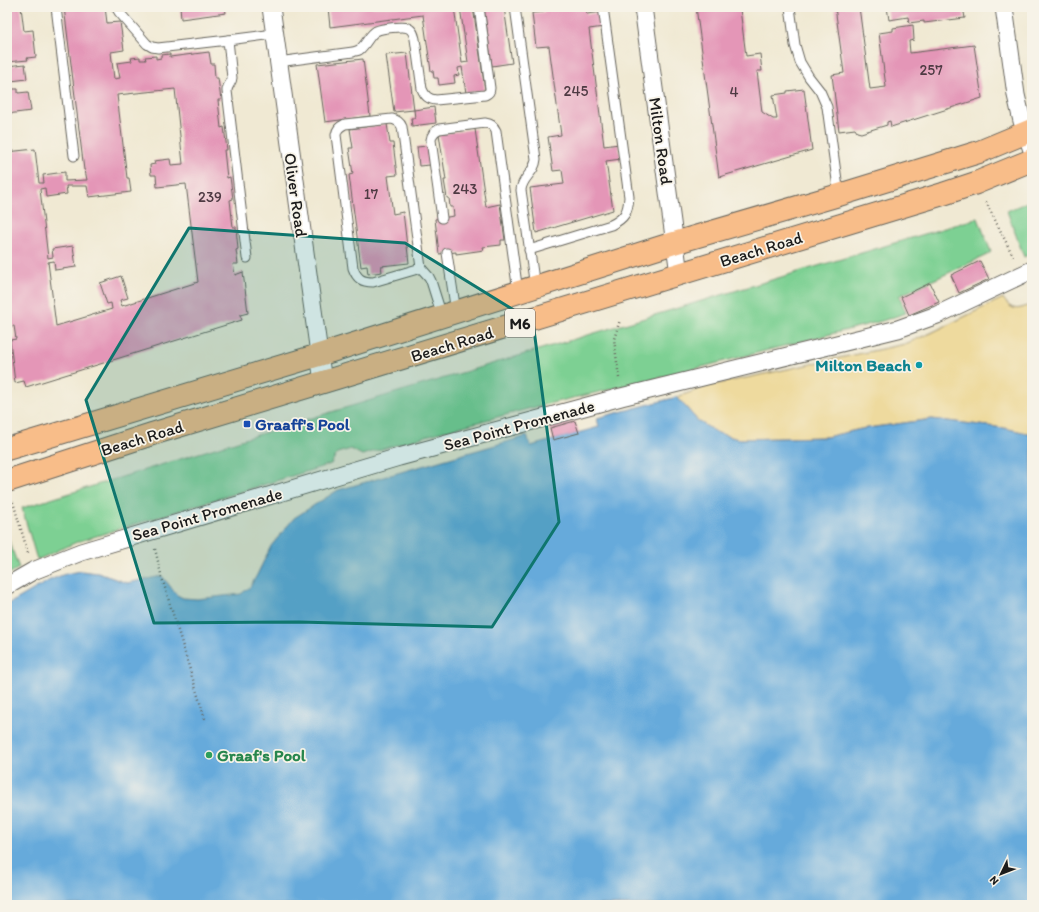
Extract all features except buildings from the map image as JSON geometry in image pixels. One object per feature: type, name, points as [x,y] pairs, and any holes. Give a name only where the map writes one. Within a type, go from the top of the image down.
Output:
[{"type":"main road","name":"Beach Road","points":[[7,449],[319,355],[674,243],[1030,138]]},
{"type":"main road","name":"Beach Road","points":[[9,489],[152,434],[943,194],[1032,160]]},
{"type":"street","name":"Oliver Road","points":[[271,7],[323,382]]},
{"type":"street","name":"Milton Road","points":[[643,7],[679,274]]},
{"type":"street","points":[[1004,7],[1016,95],[1022,121],[1030,138]]},
{"type":"street","name":"Sea Point Promenade","points":[[7,586],[33,571],[81,552],[399,457],[621,397],[898,329],[937,315],[1027,273]]},
{"type":"lane","points":[[56,7],[74,156]]},
{"type":"lane","points":[[116,7],[123,18],[147,44],[152,47],[158,48],[274,34]]},
{"type":"lane","points":[[278,62],[353,52],[359,50],[376,31],[402,27],[408,28],[413,32],[424,95],[429,99],[436,100],[485,95],[488,94],[490,88],[479,7]]},
{"type":"lane","points":[[515,7],[536,159],[536,165],[521,185],[529,250],[527,289]]},
{"type":"lane","points":[[529,250],[611,225],[625,214],[629,206],[629,196],[603,7]]},
{"type":"lane","points":[[790,7],[800,62],[820,91],[827,108],[839,195]]},
{"type":"lane","points":[[228,40],[232,78],[226,91],[247,258]]},
{"type":"lane","points":[[421,268],[373,282],[366,282],[355,274],[336,135],[340,126],[345,124],[392,119],[400,123],[402,127],[421,268],[429,277],[449,314]]},
{"type":"lane","points":[[442,218],[431,140],[432,135],[439,129],[485,123],[494,126],[527,289]]},
{"type":"lane","points":[[447,253],[449,314]]},
{"type":"path","points":[[976,182],[1027,273]]},
{"type":"path","points":[[620,320],[614,339],[621,397]]},
{"type":"path","points":[[9,489],[33,571]]},
{"type":"path","points":[[155,548],[162,578],[205,719]]},
{"type":"highlighted area","points":[[189,228],[405,243],[533,322],[559,522],[492,627],[299,622],[154,623],[86,400]]},
{"type":"green space","points":[[1032,200],[1032,253],[1024,257],[1007,211]]},
{"type":"green space","points":[[978,218],[991,252],[899,296],[906,313],[882,321],[655,379],[539,406],[362,455],[351,449],[337,453],[331,464],[77,542],[37,560],[22,508],[328,413]]},
{"type":"green space","points":[[7,538],[19,568],[7,575]]},
{"type":"sand","name":"Milton Beach","points":[[1003,298],[1012,308],[1023,308],[1032,304],[1032,434],[1004,428],[932,419],[861,429],[826,437],[738,439],[718,433],[698,421],[677,397],[708,386],[905,344]]},
{"type":"water","points":[[677,397],[698,421],[718,433],[738,439],[826,437],[861,429],[932,419],[1004,428],[1032,434],[1032,905],[7,905],[7,605],[50,580],[65,574],[81,571],[98,573],[127,583],[162,576],[177,595],[183,598],[197,599],[241,594],[250,587],[271,546],[294,518],[338,490],[527,436],[531,446],[599,427],[597,418]]},
{"type":"place","name":"Milton Beach","points":[[919,365]]},
{"type":"place","name":"Graaff's Pool","points":[[247,424]]},
{"type":"place","name":"Graaf's Pool","points":[[209,755]]}]
